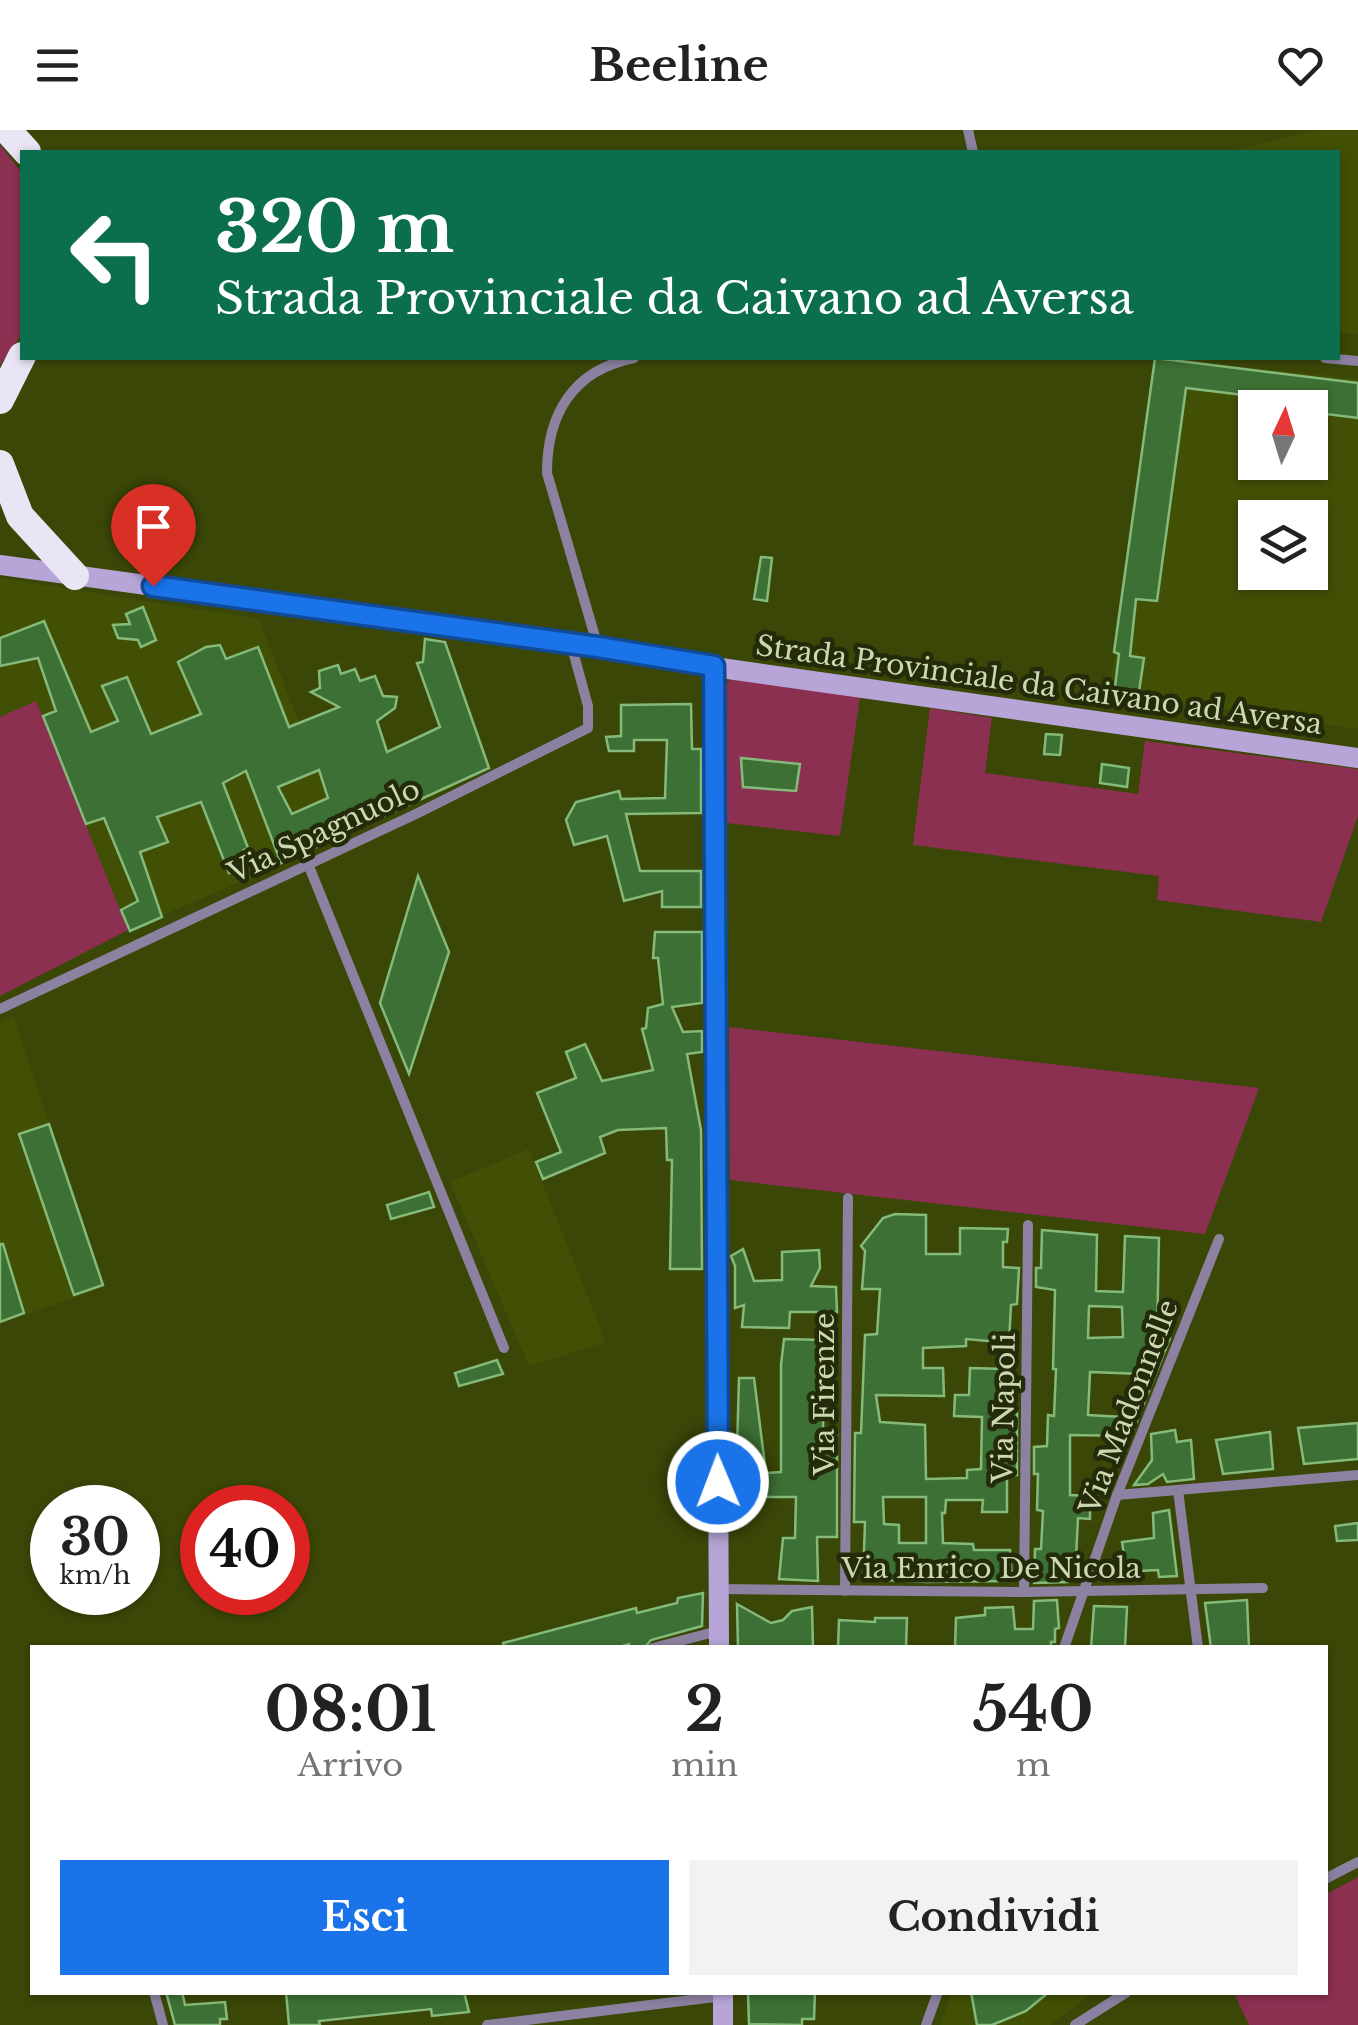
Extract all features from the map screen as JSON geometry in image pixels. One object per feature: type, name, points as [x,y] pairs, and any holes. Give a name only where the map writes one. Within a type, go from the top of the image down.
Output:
[{"type":"highway","points":[[6,130],[25,150]]},
{"type":"highway","points":[[0,464],[20,516],[75,576]]},
{"type":"main road","name":"Strada Provinciale da Caivano ad Aversa","points":[[0,564],[1358,758]]},
{"type":"main road","points":[[714,666],[719,1639]]},
{"type":"main road","points":[[723,1995],[723,2025]]},
{"type":"street","points":[[598,647],[547,474],[547,445],[556,412],[582,381],[610,362],[622,360]]},
{"type":"street","name":"Via Spagnuolo","points":[[0,1010],[588,728],[588,706],[571,644]]},
{"type":"street","points":[[308,864],[504,1348]]},
{"type":"street","name":"Via Firenze","points":[[845,1591],[848,1198]]},
{"type":"street","name":"Via Napoli","points":[[1024,1592],[1028,1225]]},
{"type":"street","name":"Via Madonnelle","points":[[1065,1645],[1117,1496],[1219,1239]]},
{"type":"street","points":[[1117,1496],[1358,1475]]},
{"type":"street","points":[[1178,1490],[1198,1645]]},
{"type":"street","name":"Via Enrico De Nicola","points":[[718,1589],[1024,1592],[1264,1588]]},
{"type":"street","points":[[675,1645],[719,1639]]},
{"type":"street","points":[[1328,1877],[1358,1862]]},
{"type":"street","points":[[155,1995],[163,2025]]},
{"type":"street","points":[[487,2025],[715,1995]]},
{"type":"street","points":[[926,2025],[937,1995]]},
{"type":"street","points":[[1075,2025],[1123,1995]]},
{"type":"shaded area","points":[[1319,130],[1358,130],[1358,334],[1340,333],[1340,150],[1233,150]]},
{"type":"shaded area","points":[[0,145],[20,170],[20,337],[0,365]]},
{"type":"shaded area","points":[[1156,360],[1358,379],[1358,729],[1109,694]]},
{"type":"shaded area","points":[[0,578],[259,619],[343,838],[128,930],[36,702],[0,717]]},
{"type":"shaded area","points":[[730,678],[860,697],[840,836],[727,823]]},
{"type":"shaded area","points":[[36,701],[128,930],[0,996],[0,717]]},
{"type":"shaded area","points":[[930,708],[992,718],[985,773],[1138,794],[1145,741],[1358,769],[1358,816],[1321,922],[1157,900],[1159,876],[913,845]]},
{"type":"shaded area","points":[[14,1016],[104,1287],[0,1324],[0,1023]]},
{"type":"shaded area","points":[[729,1027],[1259,1088],[1205,1234],[730,1180]]},
{"type":"shaded area","points":[[529,1149],[606,1342],[529,1366],[450,1182]]},
{"type":"shaded area","points":[[1358,1877],[1358,2025],[1249,2025],[1235,1995],[1328,1995],[1328,1893]]},
{"type":"shaded area","points":[[951,1995],[1090,1995],[1050,2025],[940,2025]]},
{"type":"building","points":[[1155,360],[1358,383],[1358,418],[1328,414],[1328,390],[1238,390],[1238,394],[1186,388],[1157,601],[1136,599],[1130,656],[1144,658],[1138,698],[1114,695],[1119,654],[1114,652]]},
{"type":"building","points":[[761,557],[772,558],[767,601],[754,599]]},
{"type":"building","points":[[143,607],[156,640],[141,647],[138,640],[118,638],[113,625],[130,624],[126,614]]},
{"type":"building","points":[[44,621],[91,732],[118,721],[102,686],[127,677],[151,734],[201,714],[178,662],[206,647],[220,645],[226,659],[258,647],[289,727],[339,707],[311,692],[320,688],[319,671],[338,665],[341,674],[355,669],[360,681],[375,676],[383,696],[397,697],[395,708],[377,721],[387,752],[440,727],[417,663],[423,662],[425,639],[445,642],[489,768],[281,863],[246,771],[223,783],[248,848],[244,850],[248,864],[229,873],[201,802],[157,817],[168,842],[140,852],[162,917],[130,931],[121,910],[138,901],[104,818],[86,824],[43,716],[56,711],[38,658],[0,666],[0,638]],"holes":[[[319,770],[328,798],[292,814],[278,787]]]},
{"type":"building","points":[[691,704],[692,749],[701,749],[701,813],[626,814],[640,871],[701,871],[701,907],[662,907],[662,891],[624,901],[607,836],[574,845],[566,820],[576,802],[619,791],[621,799],[665,798],[667,740],[634,740],[634,751],[609,751],[606,737],[621,736],[621,705]]},
{"type":"building","points":[[1046,734],[1062,735],[1060,755],[1044,754]]},
{"type":"building","points":[[741,758],[800,764],[796,791],[743,787]]},
{"type":"building","points":[[1102,764],[1129,768],[1127,787],[1100,783]]},
{"type":"building","points":[[418,876],[449,952],[409,1074],[380,1003]]},
{"type":"building","points":[[655,932],[702,932],[702,1003],[672,1007],[683,1032],[702,1031],[702,1052],[687,1054],[701,1130],[702,1269],[670,1269],[672,1160],[667,1160],[666,1128],[618,1130],[600,1137],[605,1153],[543,1179],[536,1162],[561,1152],[537,1093],[576,1078],[566,1052],[585,1044],[602,1081],[653,1070],[642,1029],[646,1028],[648,1008],[663,1004],[658,958],[653,958]]},
{"type":"building","points":[[49,1124],[103,1285],[74,1295],[19,1134]]},
{"type":"building","points":[[429,1192],[434,1207],[391,1219],[387,1205]]},
{"type":"building","points":[[895,1214],[926,1215],[926,1254],[960,1254],[960,1228],[1008,1229],[1007,1242],[1003,1242],[1003,1267],[1019,1268],[1017,1304],[1011,1305],[1009,1343],[966,1339],[966,1346],[923,1348],[923,1368],[943,1368],[944,1396],[876,1395],[880,1422],[925,1425],[926,1479],[967,1478],[967,1470],[981,1469],[982,1417],[954,1416],[955,1395],[969,1395],[970,1368],[1006,1369],[1007,1411],[1017,1412],[1017,1475],[1007,1476],[1007,1512],[982,1512],[983,1500],[946,1500],[942,1513],[943,1543],[973,1544],[974,1550],[1010,1550],[1012,1581],[863,1579],[865,1522],[854,1522],[855,1433],[861,1433],[865,1335],[877,1334],[880,1289],[862,1289],[865,1251],[861,1246],[883,1218]],"holes":[[[883,1497],[926,1497],[926,1543],[899,1543],[899,1525],[884,1524]]]},
{"type":"building","points":[[1042,1230],[1097,1235],[1096,1291],[1123,1292],[1125,1236],[1159,1238],[1157,1337],[1170,1338],[1131,1436],[1070,1435],[1070,1495],[1090,1496],[1090,1519],[1078,1518],[1076,1558],[1069,1557],[1068,1582],[1034,1583],[1035,1549],[1041,1549],[1043,1511],[1037,1510],[1034,1447],[1047,1446],[1048,1415],[1054,1416],[1056,1369],[1055,1290],[1036,1287],[1036,1268],[1041,1268]],"holes":[[[1089,1306],[1122,1307],[1123,1337],[1088,1338]],[[1090,1372],[1141,1374],[1124,1417],[1088,1415]]]},
{"type":"building","points":[[0,1244],[24,1313],[0,1322]]},
{"type":"building","points":[[743,1249],[754,1281],[782,1280],[782,1252],[819,1250],[820,1268],[811,1286],[836,1287],[837,1312],[790,1312],[789,1328],[742,1327],[744,1305],[735,1308],[735,1266],[731,1256]]},
{"type":"building","points":[[784,1339],[824,1340],[823,1433],[837,1433],[837,1537],[817,1537],[818,1581],[779,1579],[783,1538],[795,1538],[796,1497],[750,1497],[750,1488],[736,1487],[739,1378],[754,1378],[766,1473],[781,1472]]},
{"type":"building","points":[[497,1360],[503,1374],[459,1386],[455,1373]]},
{"type":"building","points":[[1358,1423],[1358,1459],[1304,1464],[1298,1428]]},
{"type":"building","points":[[1175,1430],[1177,1442],[1191,1440],[1194,1479],[1167,1482],[1163,1474],[1148,1484],[1134,1485],[1152,1460],[1151,1434]]},
{"type":"building","points":[[1270,1432],[1273,1469],[1223,1474],[1216,1440]]},
{"type":"building","points":[[1169,1510],[1177,1576],[1159,1577],[1158,1570],[1126,1567],[1122,1542],[1154,1538],[1153,1513]]},
{"type":"building","points":[[1358,1523],[1358,1540],[1337,1541],[1335,1526]]},
{"type":"building","points":[[703,1593],[702,1626],[651,1640],[647,1645],[503,1645],[636,1608],[637,1613],[677,1603],[678,1598]]},
{"type":"building","points":[[1057,1600],[1059,1628],[1055,1629],[1055,1642],[1051,1645],[955,1645],[956,1618],[985,1615],[985,1608],[1013,1607],[1015,1629],[1033,1629],[1034,1601]]},
{"type":"building","points":[[1247,1600],[1249,1645],[1211,1645],[1205,1603]]},
{"type":"building","points":[[737,1604],[771,1623],[783,1620],[792,1611],[812,1607],[813,1645],[738,1645]]},
{"type":"building","points":[[1094,1606],[1127,1607],[1125,1645],[1091,1645]]},
{"type":"building","points":[[875,1618],[907,1618],[906,1645],[838,1645],[839,1620],[875,1622]]},
{"type":"building","points":[[167,1995],[183,1995],[185,2005],[225,2002],[227,2019],[220,2019],[220,2025],[175,2025]]},
{"type":"building","points":[[286,1995],[465,1995],[469,2012],[432,2016],[431,2009],[319,2021],[320,2025],[289,2025]]},
{"type":"building","points":[[748,1995],[815,1995],[814,2019],[802,2019],[802,2025],[749,2024]]},
{"type":"building","points":[[972,1995],[1045,1995],[1026,2011],[992,2025],[977,2025]]},
{"type":"route","points":[[153,586],[714,666],[718,1482]]}]
